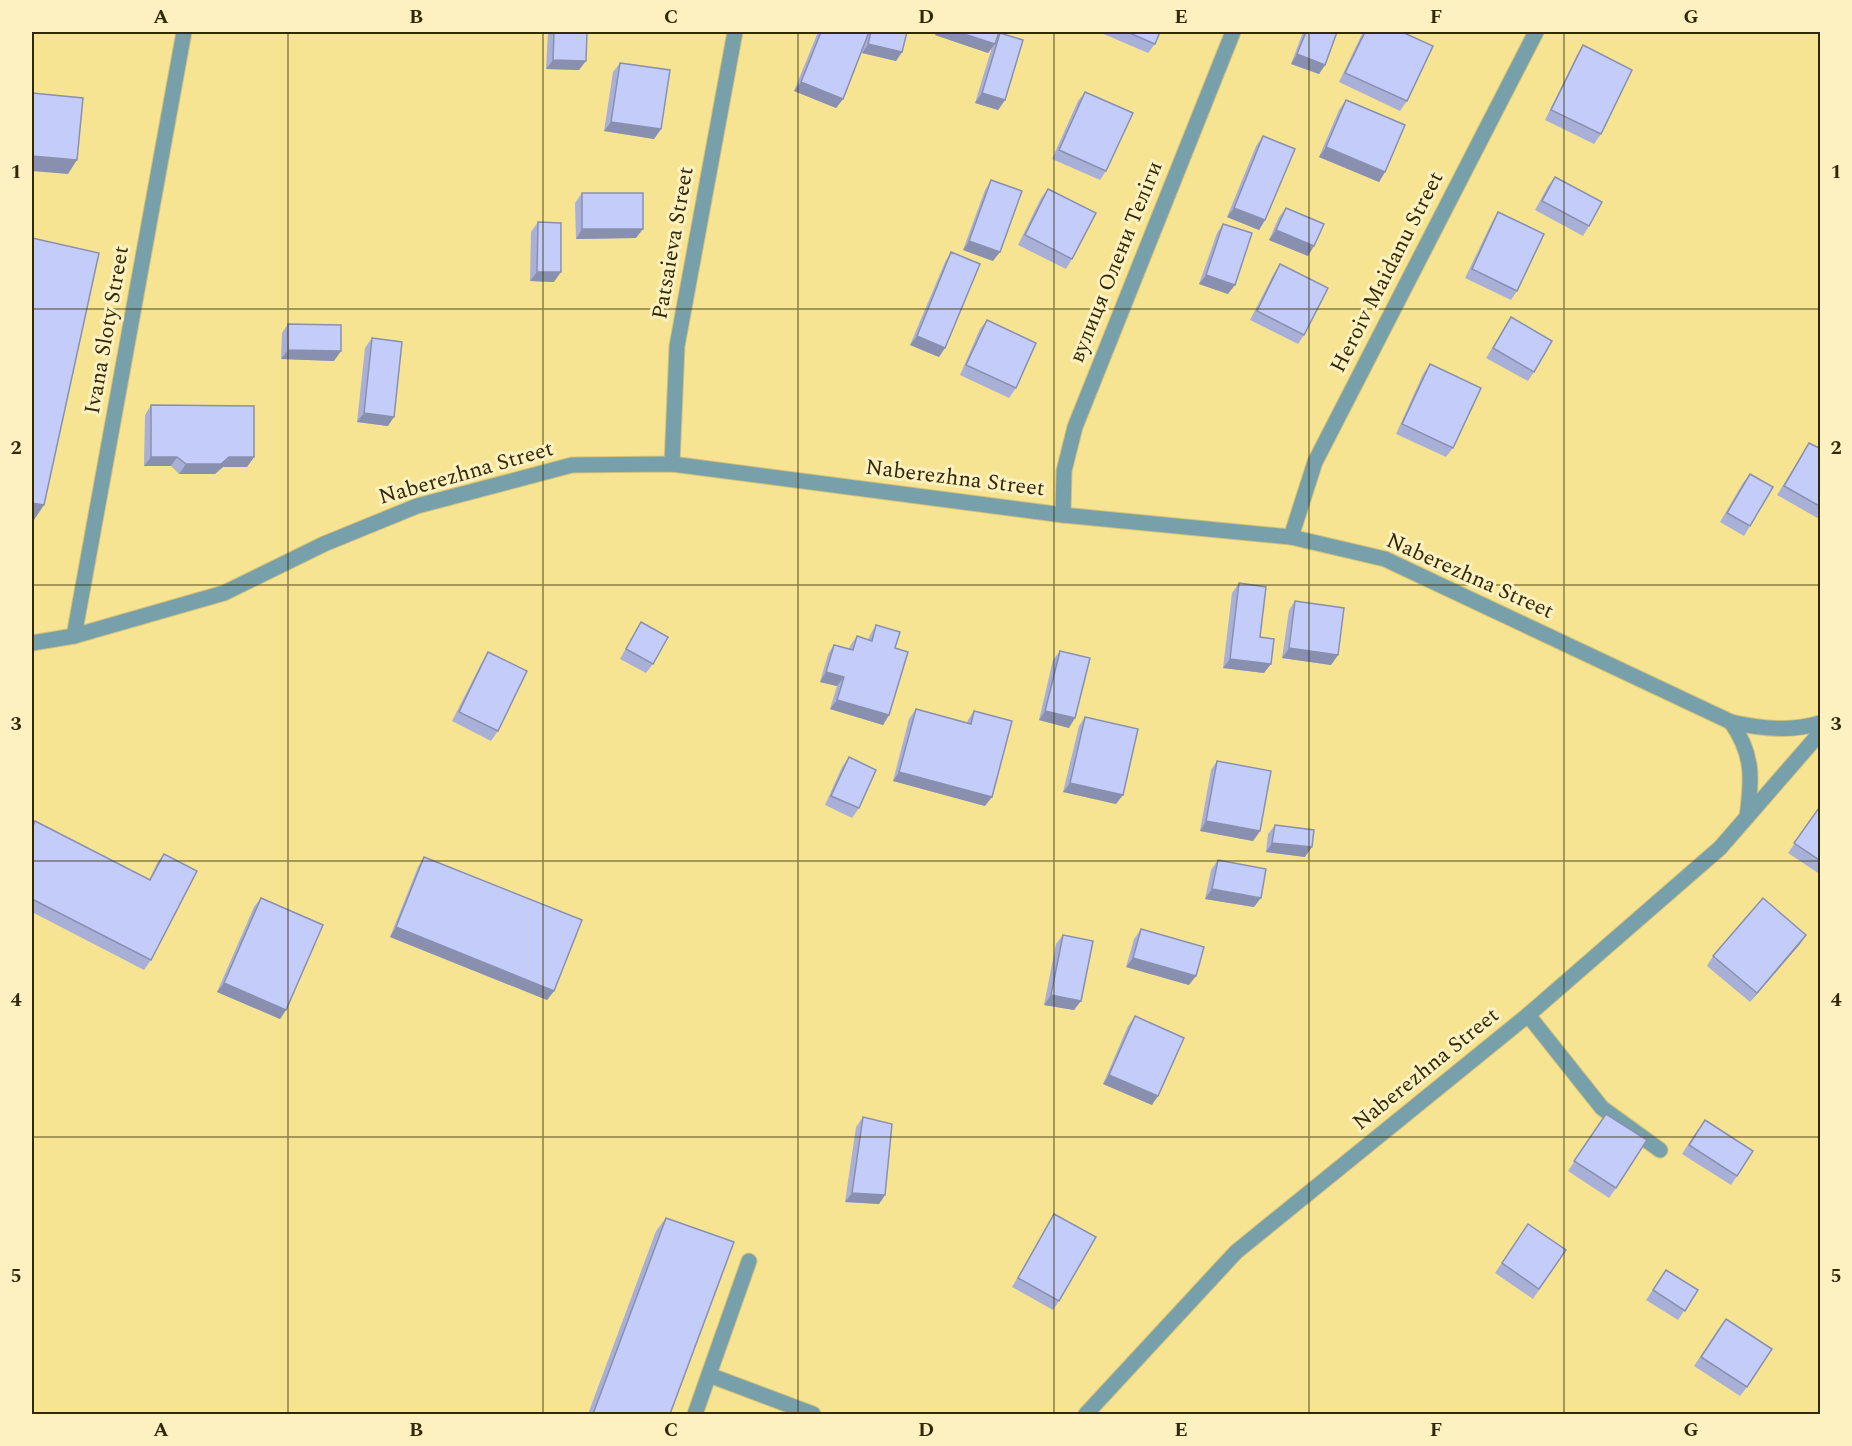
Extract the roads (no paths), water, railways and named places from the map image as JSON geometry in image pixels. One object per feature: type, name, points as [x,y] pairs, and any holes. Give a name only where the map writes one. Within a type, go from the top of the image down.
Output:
[{"type":"street","name":"Ivana Sloty Street","points":[[74,636],[184,32]]},
{"type":"street","name":"Patsaieva Street","points":[[672,464],[677,346],[735,32]]},
{"type":"street","name":"вулиця Олени Теліги","points":[[1063,515],[1064,471],[1075,427],[1233,32]]},
{"type":"street","name":"Heroiv Maidanu Street","points":[[1291,537],[1315,462],[1536,32]]},
{"type":"street","name":"Naberezhna Street","points":[[32,643],[74,636],[224,593],[324,544],[417,506],[572,465],[672,464],[1063,515],[1291,537],[1385,559],[1731,722],[1759,728],[1788,729],[1821,723]]},
{"type":"street","points":[[1731,722],[1743,744],[1751,769],[1752,783],[1748,817]]},
{"type":"street","name":"Naberezhna Street","points":[[1086,1414],[1236,1252],[1528,1015],[1720,848],[1821,733]]},
{"type":"street","points":[[1528,1015],[1602,1108],[1660,1150]]},
{"type":"street","points":[[695,1414],[749,1261]]},
{"type":"street","points":[[709,1375],[813,1414]]}]
